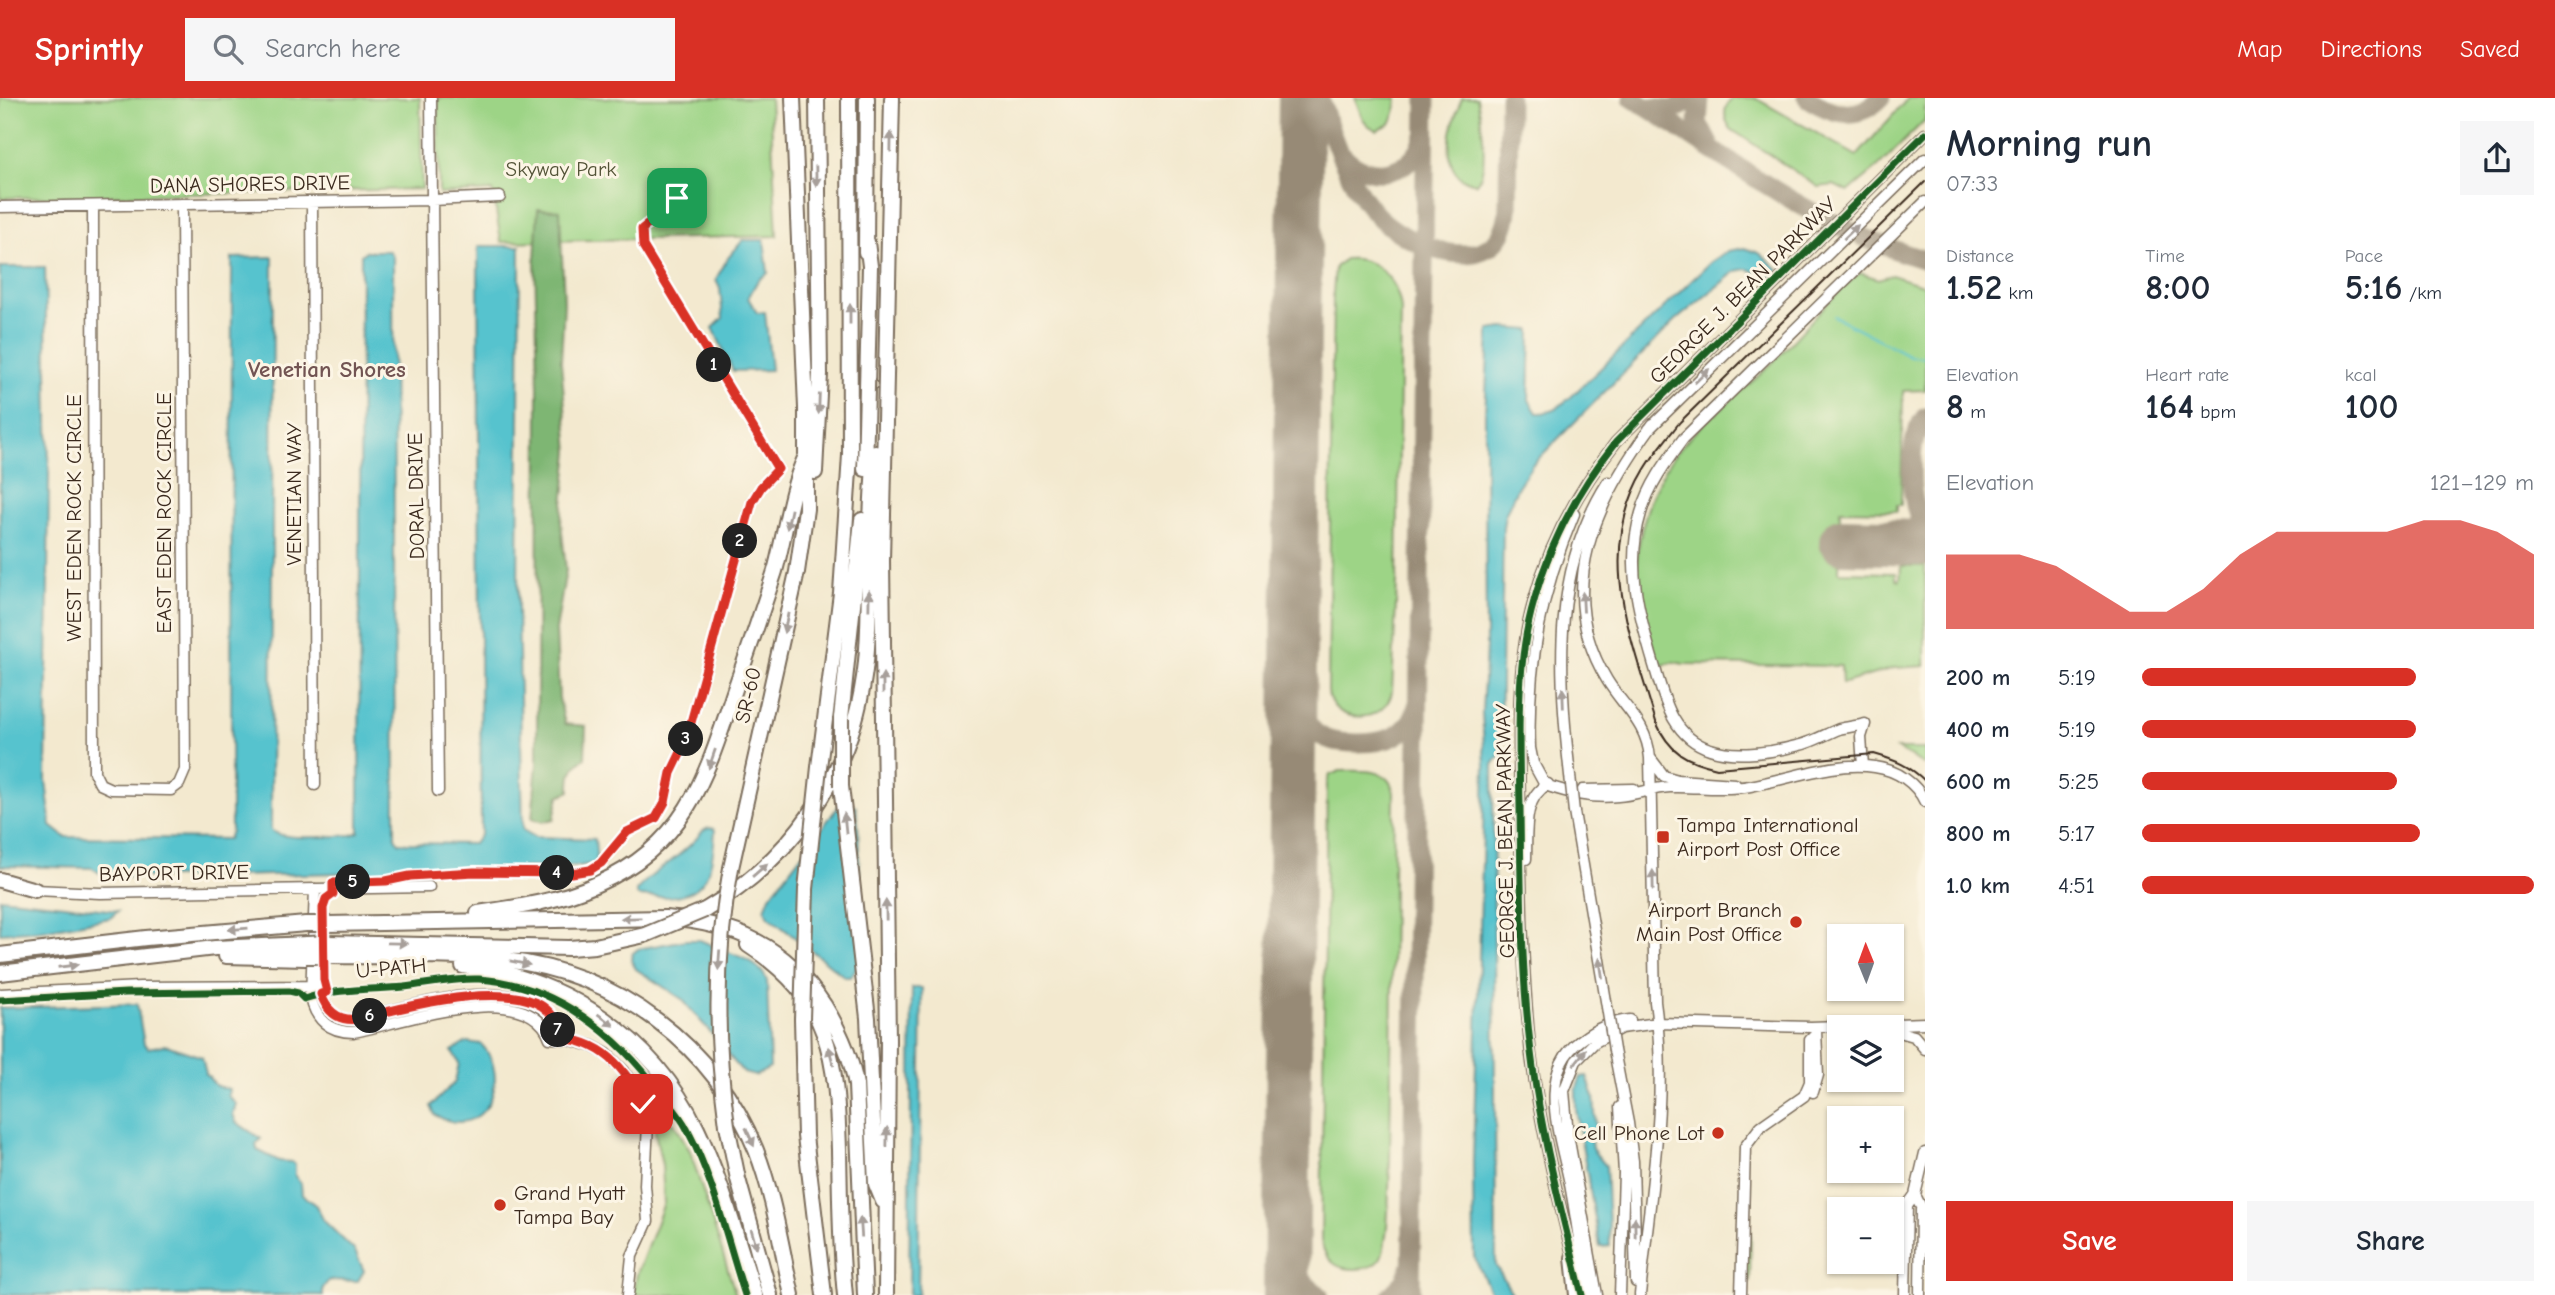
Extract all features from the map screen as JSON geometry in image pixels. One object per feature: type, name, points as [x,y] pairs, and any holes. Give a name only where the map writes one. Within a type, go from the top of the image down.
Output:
[{"type":"highway","name":"SR-60","points":[[770,1295],[738,1179],[727,1125],[721,1075],[718,994],[720,941],[731,868],[804,532],[807,454],[793,98]]},
{"type":"highway","points":[[804,532],[816,460],[819,411],[817,98]]},
{"type":"highway","points":[[849,98],[850,455]]},
{"type":"highway","points":[[824,1295],[807,1164],[803,1087],[806,889],[841,593],[850,455],[860,376],[867,242],[867,98]]},
{"type":"highway","points":[[886,1295],[888,1052],[882,561],[892,98]]},
{"type":"highway","points":[[867,242],[870,266],[865,477],[841,718],[841,786],[868,1018],[876,1184],[886,1206]]},
{"type":"highway","points":[[137,958],[276,957],[329,953],[595,946],[645,935],[702,916],[761,871],[792,839],[826,790],[849,740],[862,694],[867,657],[873,478],[885,369]]},
{"type":"highway","points":[[429,921],[526,906],[588,888],[623,871],[648,853],[671,830],[691,804],[707,772],[775,571],[797,475],[807,454]]},
{"type":"highway","points":[[0,880],[34,890]]},
{"type":"highway","points":[[0,886],[34,890]]},
{"type":"highway","points":[[702,916],[772,962],[798,989],[823,1031],[832,1058],[837,1093],[845,1295]]},
{"type":"highway","points":[[0,955],[306,925],[702,916],[741,933],[785,958],[819,998],[849,1053],[856,1085],[865,1295]]},
{"type":"highway","points":[[0,973],[215,948],[307,944],[329,953],[456,965],[508,974],[541,985],[574,1000],[623,1033],[649,1058],[672,1086],[698,1130],[707,1152],[755,1295]]},
{"type":"highway","points":[[329,953],[472,958],[524,964],[557,971],[603,988],[658,1020],[709,1068],[744,1124],[762,1169],[792,1295]]},
{"type":"highway","points":[[1573,1258],[1582,1295]]},
{"type":"street","name":"DORAL DRIVE","points":[[431,98],[438,791]]},
{"type":"street","name":"GEORGE J. BEAN PARKWAY","points":[[1573,1258],[1536,1087],[1526,1005],[1520,704],[1533,603],[1553,541],[1578,494],[1597,466],[1639,418],[1925,134]]},
{"type":"street","points":[[1897,164],[1925,141]]},
{"type":"street","name":"GEORGE J. BEAN PARKWAY","points":[[1620,1295],[1624,1173],[1614,1050],[1574,811],[1564,722],[1561,632],[1569,572],[1588,517],[1599,495],[1633,447],[1925,159]]},
{"type":"street","name":"DANA SHORES DRIVE","points":[[0,207],[500,197]]},
{"type":"street","name":"VENETIAN WAY","points":[[312,202],[315,785]]},
{"type":"street","points":[[1863,766],[1861,737],[1866,724],[1842,729],[1801,745],[1734,753],[1707,749],[1685,734],[1674,722],[1667,706],[1639,616],[1633,567],[1636,539],[1641,513],[1652,486],[1683,439],[1925,202]]},
{"type":"street","name":"EAST EDEN ROCK CIRCLE","points":[[145,789],[171,790],[179,784],[185,770],[181,204]]},
{"type":"street","name":"WEST EDEN ROCK CIRCLE","points":[[93,205],[94,772],[100,784],[111,789],[145,789]]},
{"type":"street","points":[[1638,1295],[1650,1214],[1658,1106],[1650,758],[1646,734],[1608,682],[1591,647],[1584,624],[1582,578],[1594,525],[1606,498],[1632,452],[1654,424]]},
{"type":"street","points":[[1545,785],[1533,763],[1530,740],[1534,651],[1539,617],[1561,545],[1597,466]]},
{"type":"street","points":[[1650,758],[1664,776],[1678,780],[1720,781],[1750,786]]},
{"type":"street","points":[[1523,935],[1528,815],[1536,792],[1545,785],[1558,783],[1586,791],[1750,786],[1863,766],[1892,771],[1903,777],[1918,789],[1925,802]]},
{"type":"street","name":"BAYPORT DRIVE","points":[[34,890],[100,894],[429,887]]},
{"type":"street","points":[[315,889],[318,908],[316,986],[329,1010],[338,1017],[347,1020],[450,998],[520,998],[549,1013],[556,1026],[554,1038],[592,1046],[610,1056],[624,1070],[646,1109],[648,1138],[648,1221],[632,1256],[628,1295]]},
{"type":"street","points":[[0,995],[141,987],[316,986]]},
{"type":"street","points":[[1582,1295],[1571,1187],[1555,1112],[1554,1086],[1560,1065],[1572,1046],[1594,1031],[1614,1022],[1637,1020],[1827,1029]]},
{"type":"street","points":[[1597,1295],[1568,1135],[1564,1091],[1576,1061],[1595,1042],[1621,1028],[1658,1023]]},
{"type":"street","points":[[1904,1024],[1925,1023]]},
{"type":"street","points":[[1741,1295],[1743,1154],[1753,1134],[1804,1103],[1811,1094],[1818,1075],[1816,1030]]},
{"type":"street","points":[[1904,1033],[1914,1036],[1925,1049]]},
{"type":"street","points":[[1614,1050],[1633,1161],[1638,1295]]},
{"type":"street","points":[[1905,1295],[1907,1206],[1915,1195],[1925,1153]]},
{"type":"street","points":[[1915,1195],[1921,1207],[1920,1295]]},
{"type":"green space","points":[[0,98],[420,98],[422,189],[0,198]]},
{"type":"green space","name":"Skyway Park","points":[[438,98],[770,98],[777,236],[501,242],[493,191],[439,194]]},
{"type":"green space","points":[[1355,98],[1397,98],[1390,124],[1377,130],[1372,128],[1362,117]]},
{"type":"green space","points":[[1462,98],[1477,98],[1481,118],[1484,155],[1483,167],[1476,184],[1463,179],[1455,171],[1451,160],[1451,135]]},
{"type":"green space","points":[[1733,98],[1755,98],[1857,156],[1908,98],[1925,98],[1925,120],[1878,167],[1848,192],[1834,185],[1818,187],[1731,129],[1725,113]]},
{"type":"green space","points":[[538,209],[560,210],[564,303],[561,362],[569,452],[561,522],[566,570],[556,630],[559,698],[565,724],[586,726],[585,758],[572,772],[570,791],[559,796],[554,819],[542,822],[532,818],[537,763],[538,387],[535,259]]},
{"type":"green space","points":[[1345,259],[1367,262],[1384,272],[1395,289],[1401,310],[1397,582],[1392,692],[1379,711],[1358,717],[1338,710],[1331,702],[1328,691],[1333,293],[1335,267]]},
{"type":"green space","points":[[1860,273],[1878,279],[1892,275],[1925,286],[1925,390],[1903,391],[1901,505],[1897,505],[1897,511],[1840,510],[1839,572],[1896,573],[1896,579],[1900,580],[1901,566],[1925,566],[1925,666],[1894,668],[1842,683],[1841,666],[1674,662],[1659,666],[1639,599],[1637,558],[1646,515],[1663,474],[1687,440],[1767,368],[1835,295]]},
{"type":"green space","points":[[1897,749],[1925,749],[1925,765]]},
{"type":"green space","points":[[1340,771],[1380,774],[1391,784],[1394,793],[1388,1213],[1380,1259],[1373,1265],[1359,1269],[1335,1264],[1326,1254],[1321,1240],[1327,783],[1330,775]]},
{"type":"green space","points":[[659,1120],[674,1123],[690,1151],[736,1295],[633,1295],[637,1274],[664,1203],[662,1165],[655,1132]]},
{"type":"green space","points":[[1748,1228],[1751,1231],[1750,1281],[1745,1276]]},
{"type":"water","points":[[743,240],[764,240],[768,273],[758,280],[748,298],[757,313],[765,312],[771,370],[733,371],[713,328],[723,318],[720,289],[716,279]]},
{"type":"water","points":[[478,246],[520,246],[518,608],[523,830],[535,837],[595,839],[597,863],[580,866],[199,877],[106,877],[92,868],[0,866],[0,267],[45,267],[49,473],[46,780],[51,826],[65,837],[228,839],[231,831],[232,258],[273,257],[271,830],[278,834],[298,837],[352,835],[359,832],[361,255],[366,251],[389,251],[393,257],[395,837],[399,843],[474,844],[481,834]]},
{"type":"water","points":[[1744,248],[1759,253],[1779,270],[1770,277],[1747,269],[1736,271],[1676,320],[1532,465],[1517,488],[1505,515],[1500,754],[1493,765],[1496,1266],[1513,1295],[1492,1295],[1474,1257],[1473,1162],[1485,765],[1482,712],[1486,648],[1485,417],[1489,330],[1531,330],[1529,400],[1537,413],[1547,412],[1572,396],[1711,262],[1728,251]]},
{"type":"water","points":[[846,802],[856,807],[858,823],[862,958],[851,977],[845,977],[769,917],[765,909],[770,896],[841,803]]},
{"type":"water","points":[[704,830],[715,830],[710,867],[697,888],[674,896],[638,896],[636,891],[642,884],[681,854]]},
{"type":"water","points":[[0,898],[118,911],[110,918],[43,930],[0,933]]},
{"type":"water","points":[[700,940],[716,947],[716,1039],[682,999],[636,969],[631,960],[632,954],[638,949]]},
{"type":"water","points":[[723,950],[755,965],[767,981],[770,1068],[755,1076],[744,1073],[723,1049]]},
{"type":"water","points":[[912,988],[922,988],[918,1295],[909,1295]]},
{"type":"water","points":[[137,1004],[144,1044],[148,1048],[166,1045],[202,1057],[206,1074],[216,1086],[229,1089],[228,1096],[236,1104],[233,1114],[236,1122],[261,1139],[256,1144],[257,1150],[279,1161],[292,1162],[295,1165],[295,1176],[301,1184],[302,1195],[315,1204],[324,1221],[355,1251],[364,1271],[358,1281],[329,1280],[323,1288],[323,1295],[0,1295],[0,1008]]},
{"type":"water","points":[[467,1042],[481,1044],[490,1057],[494,1088],[489,1102],[480,1114],[468,1121],[453,1122],[435,1115],[431,1106],[455,1082],[459,1063],[452,1051]]},
{"type":"water","points":[[1587,1076],[1594,1097],[1596,1127],[1591,1142],[1592,1149],[1606,1166],[1610,1246],[1600,1247],[1576,1110],[1576,1090],[1581,1077]]},
{"type":"waterway","points":[[1834,316],[1910,356],[1925,357]]},
{"type":"taxiway","points":[[1320,98],[1347,171],[1372,210],[1386,224],[1427,247],[1449,253],[1470,254],[1488,248],[1501,234],[1508,210],[1509,98]]},
{"type":"taxiway","points":[[1411,1295],[1426,98]]},
{"type":"taxiway","points":[[1632,98],[1810,210],[1885,246],[1925,260]]},
{"type":"taxiway","points":[[1651,108],[1674,110],[1697,98]]},
{"type":"taxiway","points":[[1700,98],[1698,123],[1710,146]]},
{"type":"taxiway","points":[[1807,98],[1826,108],[1844,113],[1863,110],[1881,98]]},
{"type":"taxiway","points":[[1343,155],[1365,170],[1389,171],[1410,160],[1424,138]]},
{"type":"taxiway","points":[[1925,417],[1919,427],[1912,456],[1915,505],[1925,530]]},
{"type":"taxiway","points":[[1294,689],[1302,712],[1312,729],[1326,738],[1342,742],[1368,743],[1395,736],[1409,724],[1417,706]]},
{"type":"taxiway","points":[[1288,1177],[1288,1242],[1297,1272],[1319,1295]]},
{"type":"taxiway","points":[[1391,1295],[1404,1282],[1410,1268]]},
{"type":"runway","points":[[1286,1295],[1301,98]]},
{"type":"runway","points":[[1842,541],[1925,543]]},
{"type":"tram line","points":[[1925,182],[1680,422],[1666,439],[1645,469],[1630,501],[1622,532],[1619,564],[1628,627],[1656,722],[1667,741],[1680,754],[1717,768],[1874,754],[1902,764],[1925,781]]},
{"type":"cycle path","points":[[1582,1295],[1540,1114],[1525,983],[1521,877],[1520,703],[1524,651],[1534,601],[1548,558],[1567,517],[1589,479],[1616,442],[1925,134]]},
{"type":"cycle path","points":[[327,992],[324,980],[323,908],[326,899],[333,894],[333,883],[386,881],[410,876],[474,871],[583,872],[601,863],[627,832],[656,818],[665,802],[671,773],[685,744],[752,502],[761,487],[778,469],[643,246],[641,229],[673,202],[677,196],[676,179]]},
{"type":"cycle path","name":"U-PATH","points":[[0,1000],[126,993],[289,991],[298,993],[304,999],[342,991],[469,979],[507,983],[534,991],[583,1016],[605,1033],[645,1073],[682,1120],[697,1149],[712,1189],[745,1295]]},
{"type":"place","name":"Tampa International Airport Post Office","points":[[1663,837]]},
{"type":"place","name":"Airport Branch Main Post Office","points":[[1796,922]]},
{"type":"place","name":"Cell Phone Lot","points":[[1718,1133]]},
{"type":"place","name":"Grand Hyatt Tampa Bay","points":[[500,1205]]},
{"type":"district","name":"Venetian Shores","points":[[327,369]]},
{"type":"route","points":[[643,1104],[624,1070],[614,1059],[592,1046],[558,1038],[556,1026],[549,1013],[525,999],[494,996],[450,998],[359,1019],[347,1020],[336,1016],[327,1007],[321,994],[327,992],[324,980],[323,904],[333,894],[333,883],[386,881],[410,876],[474,872],[583,872],[601,863],[627,832],[652,821],[660,813],[668,794],[671,773],[685,744],[752,502],[761,487],[778,469],[643,246],[642,229],[677,198]]}]
